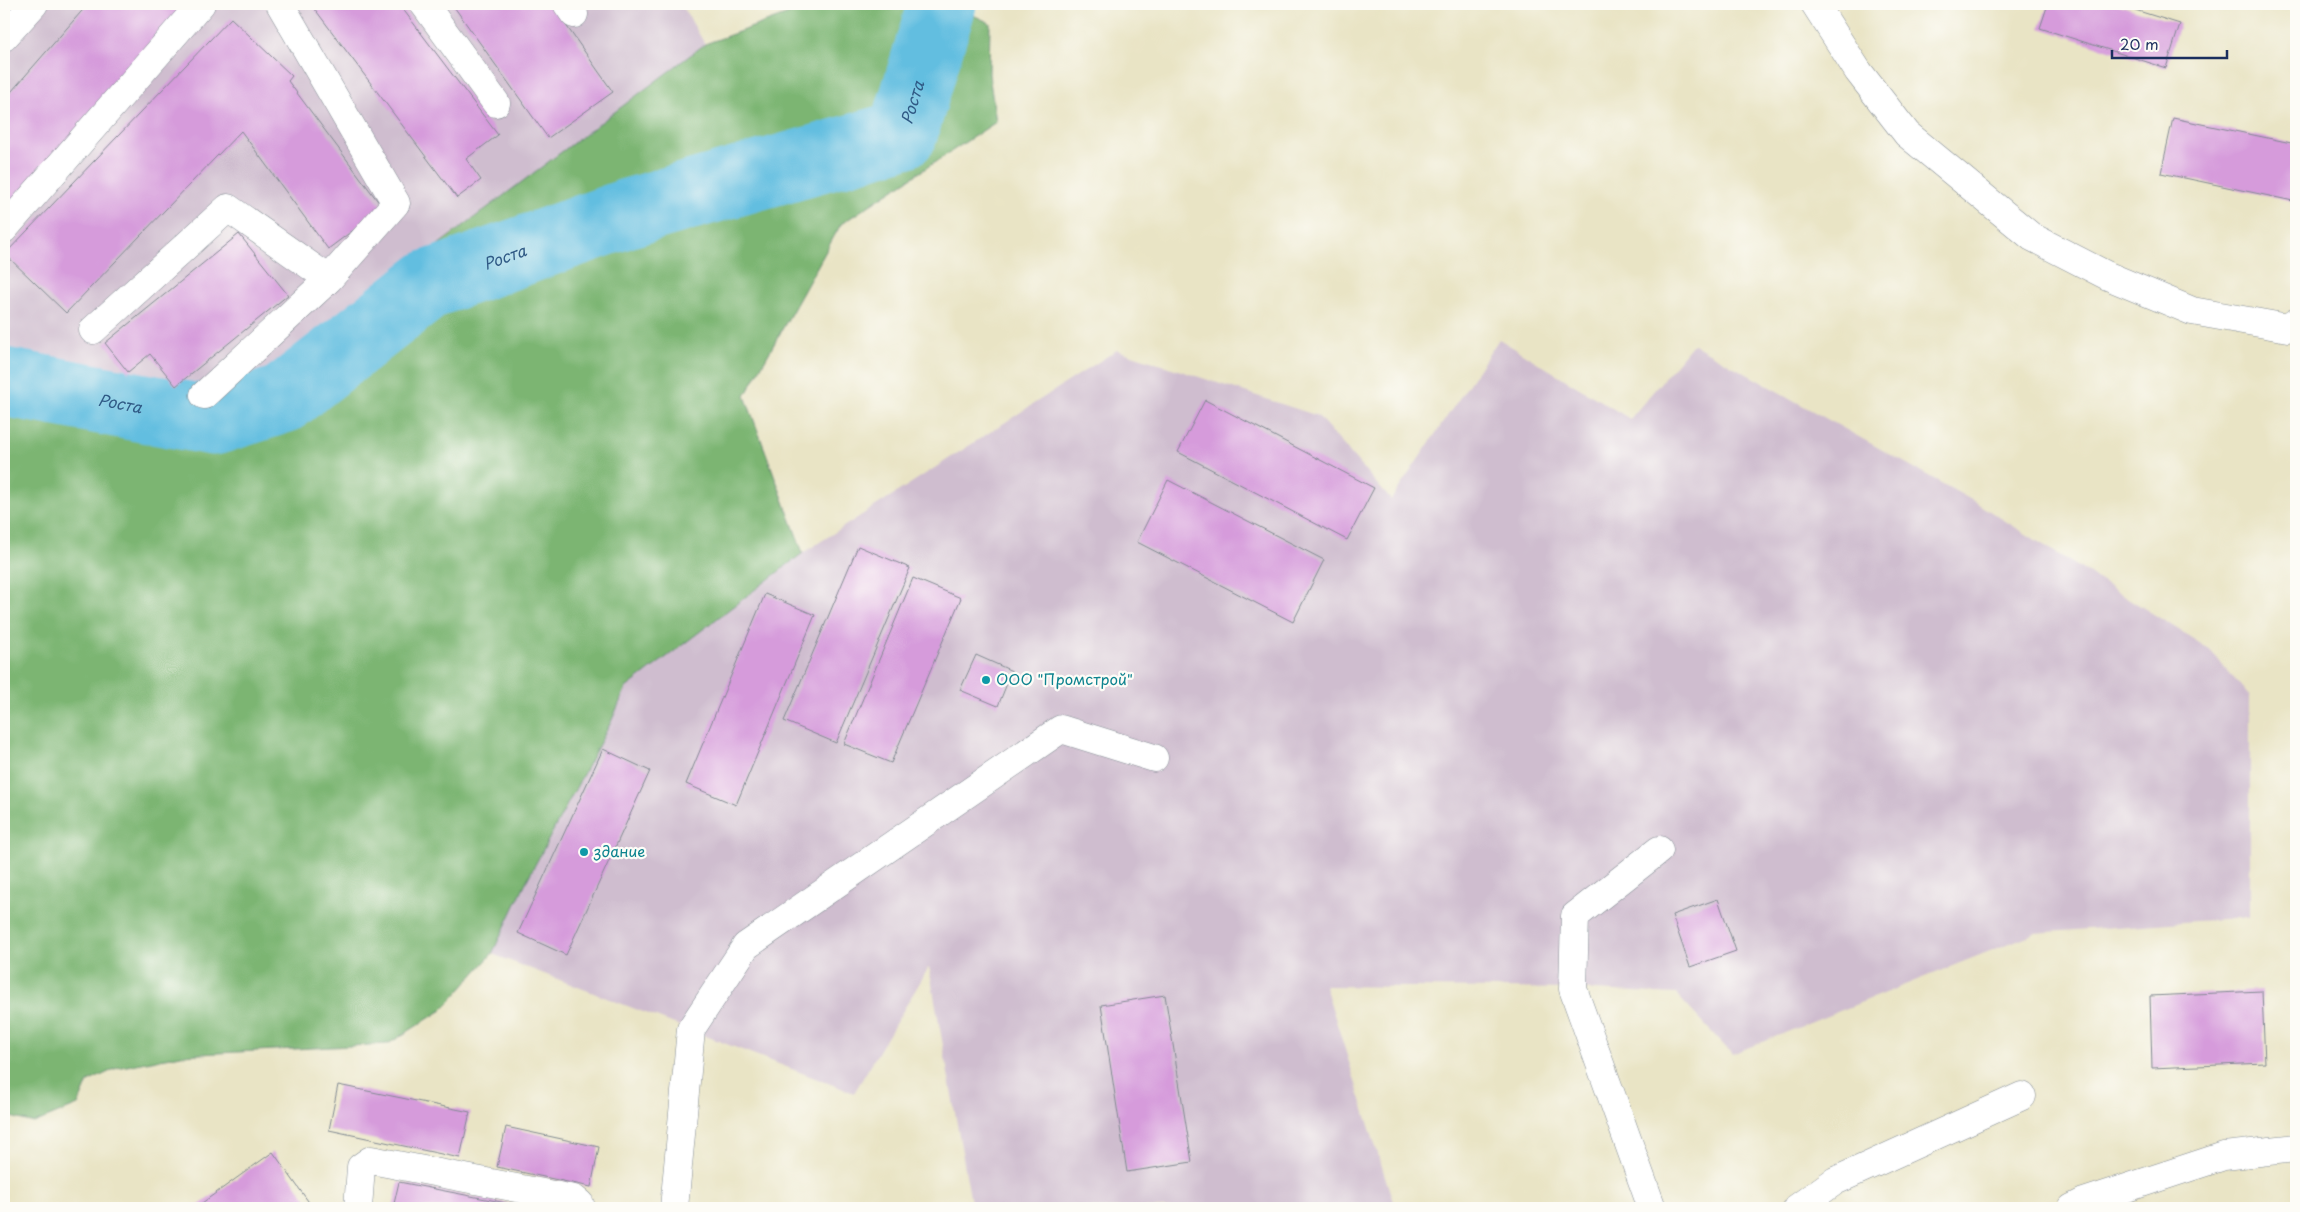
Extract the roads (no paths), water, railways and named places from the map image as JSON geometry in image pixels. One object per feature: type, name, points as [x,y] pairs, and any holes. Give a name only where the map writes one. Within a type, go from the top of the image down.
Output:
[{"type":"main road","points":[[4,37],[34,4]]},
{"type":"main road","points":[[4,229],[200,4]]},
{"type":"main road","points":[[204,395],[329,279],[396,203],[280,4]]},
{"type":"main road","points":[[424,4],[496,103]]},
{"type":"main road","points":[[1816,4],[1858,71],[1907,134],[2032,237],[2108,276],[2192,311],[2288,328],[2296,322]]},
{"type":"main road","points":[[93,330],[228,208],[329,279]]},
{"type":"main road","points":[[674,1208],[691,1029],[746,946],[1061,729],[1154,758]]},
{"type":"main road","points":[[1652,1208],[1573,989],[1575,916],[1659,850]]},
{"type":"main road","points":[[1797,1208],[1835,1181],[2022,1096]]},
{"type":"main road","points":[[2072,1208],[2084,1202],[2224,1156],[2296,1148]]},
{"type":"main road","points":[[358,1208],[361,1167],[371,1160],[574,1199],[580,1204],[581,1208]]},
{"type":"waterway","name":"Роста","points":[[4,382],[214,421],[283,399],[430,284],[628,213],[903,134],[942,4]]},
{"type":"place","name":"ООО \"Промстрой\"","points":[[986,680]]},
{"type":"place","name":"здание","points":[[584,852]]}]
